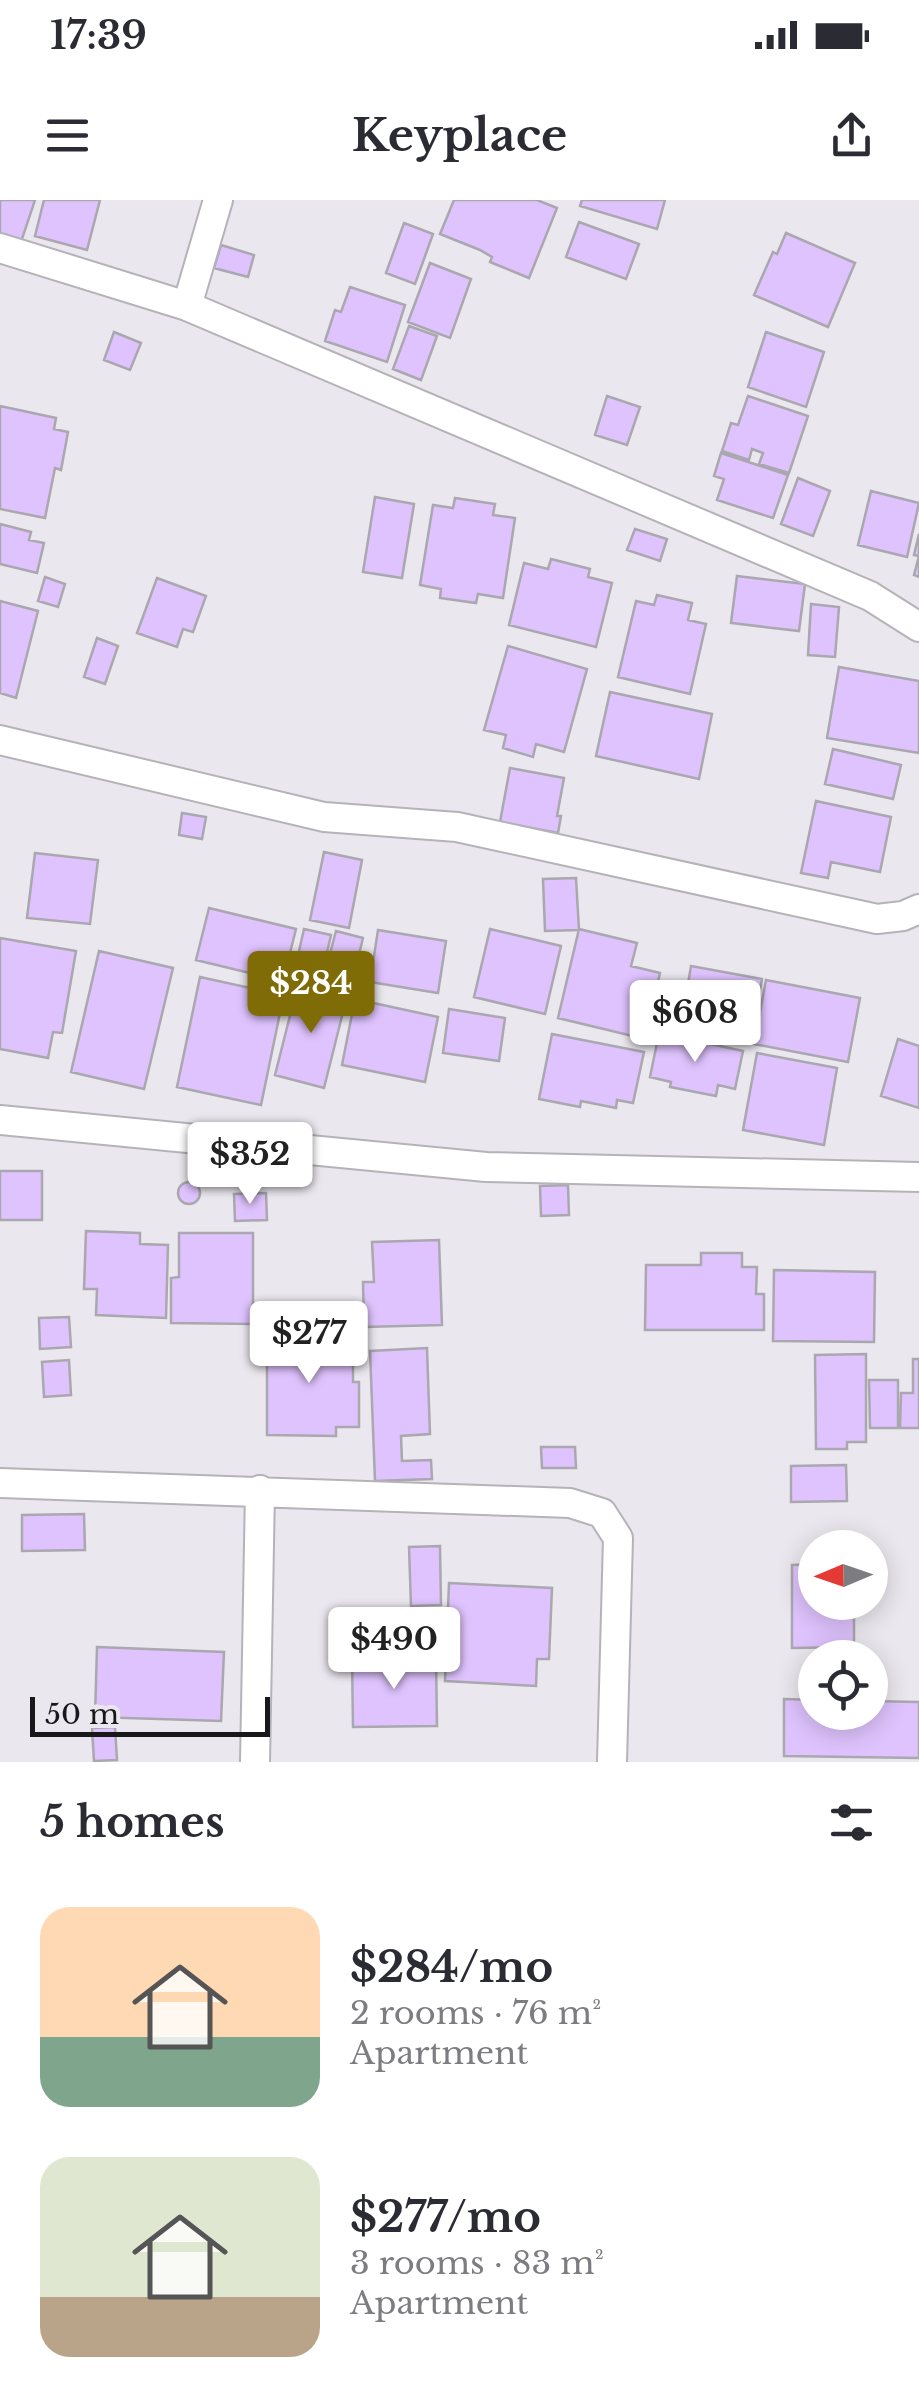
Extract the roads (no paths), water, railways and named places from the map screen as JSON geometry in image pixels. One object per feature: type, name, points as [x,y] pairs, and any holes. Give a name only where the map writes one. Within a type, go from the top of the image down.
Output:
[{"type":"street","points":[[187,306],[218,200]]},
{"type":"street","points":[[0,248],[187,306],[870,596],[919,628]]},
{"type":"street","points":[[0,740],[324,817],[456,827],[877,919],[903,916],[919,909]]},
{"type":"street","points":[[0,1120],[486,1166],[919,1178]]},
{"type":"street","points":[[0,1483],[570,1503],[602,1513],[618,1538],[612,1762]]},
{"type":"street","points":[[255,1762],[260,1490]]}]
